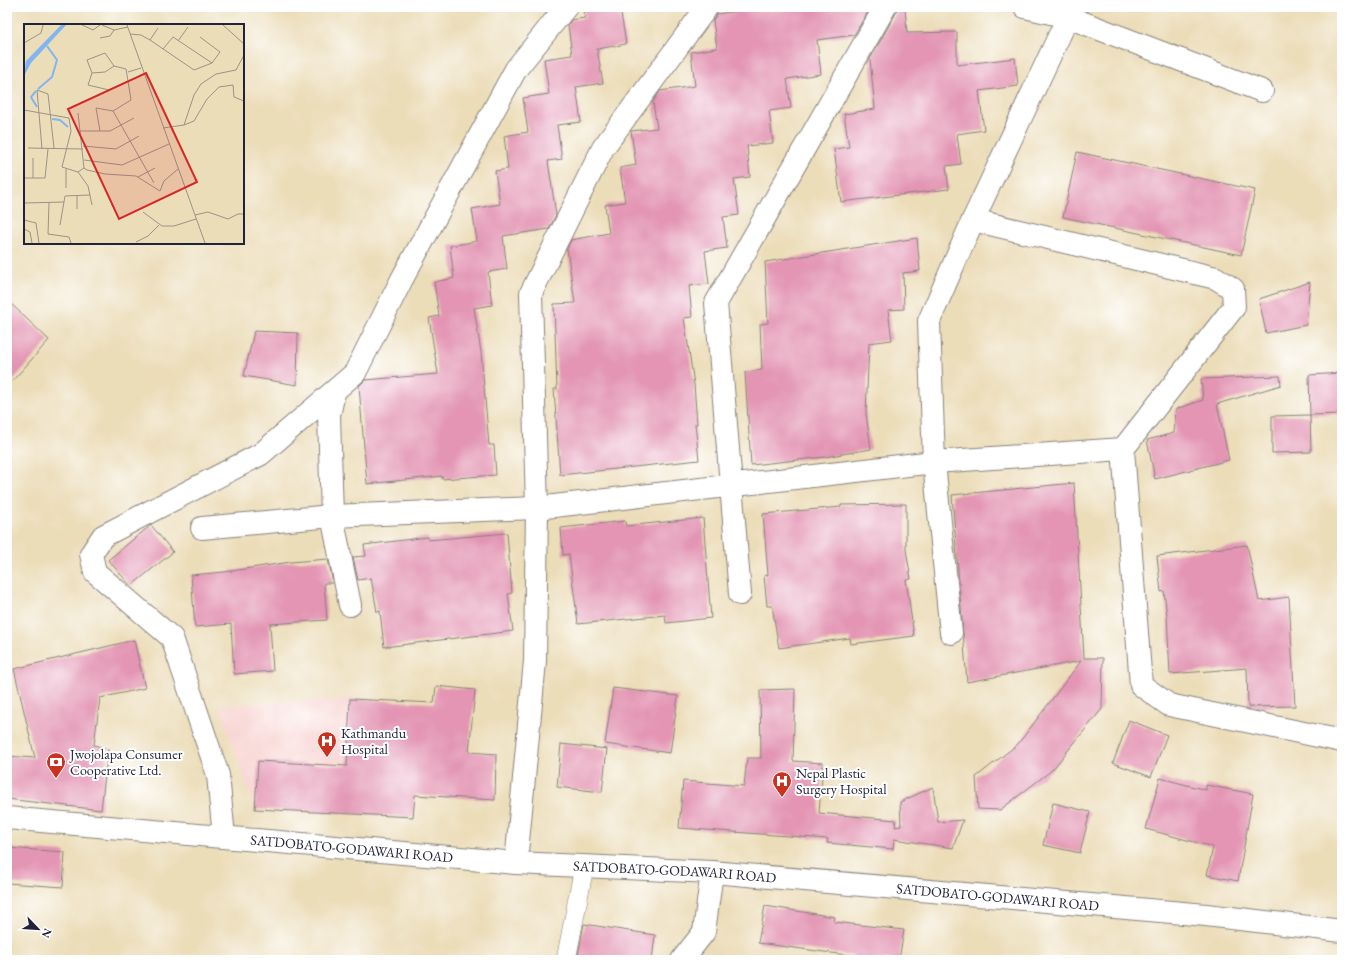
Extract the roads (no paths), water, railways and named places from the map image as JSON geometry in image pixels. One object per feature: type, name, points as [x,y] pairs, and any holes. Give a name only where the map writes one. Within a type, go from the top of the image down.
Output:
[{"type":"street","points":[[224,837],[218,775],[172,638],[95,572],[91,554],[104,536],[261,454],[334,393],[355,373],[402,279],[516,69],[566,7]]},
{"type":"street","points":[[516,863],[535,661],[537,508],[531,293],[603,148],[707,7]]},
{"type":"street","points":[[740,594],[716,303],[885,7]]},
{"type":"street","points":[[1025,7],[1068,17],[1262,91]]},
{"type":"street","points":[[951,633],[934,462],[929,321],[973,220],[1068,17]]},
{"type":"street","points":[[973,220],[1216,278],[1233,289],[1234,307],[1123,449],[1141,686],[1169,704],[1342,741]]},
{"type":"street","points":[[334,393],[329,415],[332,516],[350,605]]},
{"type":"street","points":[[202,528],[332,516],[537,508],[934,462],[1123,449]]},
{"type":"street","name":"SATDOBATO-GODAWARI ROAD","points":[[7,818],[516,863],[712,872],[1206,915],[1342,931]]},
{"type":"street","points":[[682,960],[704,932],[712,872]]},
{"type":"lane","points":[[566,960],[584,867]]},
{"type":"place","name":"Kathmandu Hospital","points":[[327,758]]},
{"type":"place","name":"Jwojolapa Consumer Cooperative Ltd.","points":[[56,779]]},
{"type":"place","name":"Nepal Plastic Surgery Hospital","points":[[782,798]]}]
